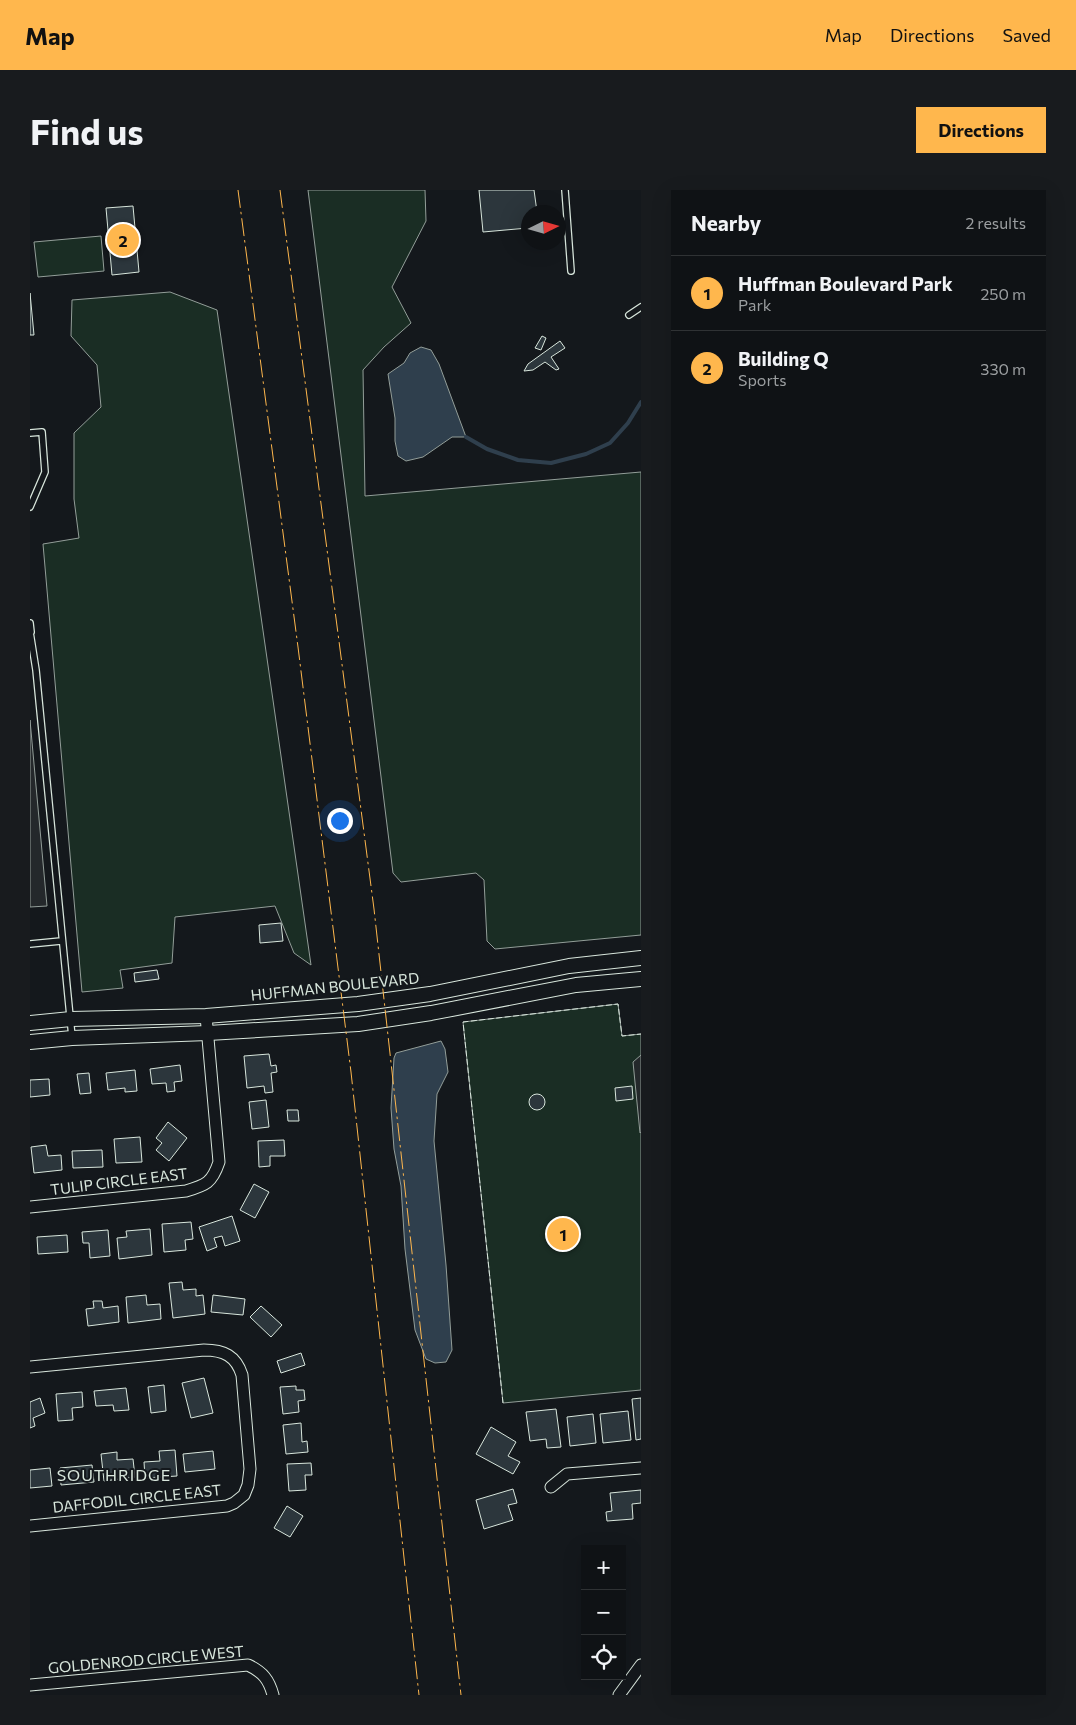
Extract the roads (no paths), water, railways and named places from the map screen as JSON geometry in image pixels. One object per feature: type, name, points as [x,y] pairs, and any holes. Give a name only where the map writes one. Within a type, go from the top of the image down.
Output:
[{"type":"street","name":"HUFFMAN BOULEVARD","points":[[30,1023],[71,1019],[206,1016],[358,1004],[430,994],[569,966],[641,958]]},
{"type":"street","points":[[30,1042],[72,1038],[208,1033],[358,1024],[431,1013],[576,986],[641,979]]},
{"type":"street","points":[[206,1016],[208,1033]]},
{"type":"street","name":"TULIP CIRCLE EAST","points":[[30,1207],[186,1191],[203,1186],[210,1181],[219,1162],[208,1033]]},
{"type":"street","name":"DAFFODIL CIRCLE EAST","points":[[30,1367],[217,1350],[234,1360],[239,1365],[242,1375],[250,1469],[248,1486],[244,1495],[227,1506],[30,1526]]},
{"type":"street","points":[[551,1487],[567,1474],[641,1468]]},
{"type":"street","name":"GOLDENROD CIRCLE WEST","points":[[30,1685],[248,1665],[262,1673],[268,1680],[273,1695]]},
{"type":"street","points":[[619,1695],[641,1665]]},
{"type":"lane","points":[[566,190],[572,271]]},
{"type":"lane","points":[[628,315],[641,307]]},
{"type":"lane","points":[[30,433],[42,432],[45,472],[30,507]]},
{"type":"lane","points":[[30,622],[72,1038]]},
{"type":"lane","points":[[30,944],[62,941]]},
{"type":"water","points":[[421,347],[431,350],[439,364],[466,437],[452,437],[423,457],[406,461],[398,456],[395,441],[395,418],[388,374],[404,363],[410,353]]},
{"type":"water","points":[[441,1041],[445,1049],[448,1072],[437,1094],[434,1141],[452,1350],[446,1362],[435,1363],[426,1359],[415,1330],[405,1249],[401,1186],[394,1149],[391,1108],[394,1058],[396,1053]]},
{"type":"waterway","points":[[466,437],[487,449],[518,460],[551,463],[586,454],[610,443],[628,423],[641,402]]},
{"type":"place","name":"Building Q","points":[[123,240]]},
{"type":"place","name":"Huffman Boulevard Park","points":[[563,1234]]},
{"type":"district","name":"SOUTHRIDGE","points":[[114,1475]]}]
